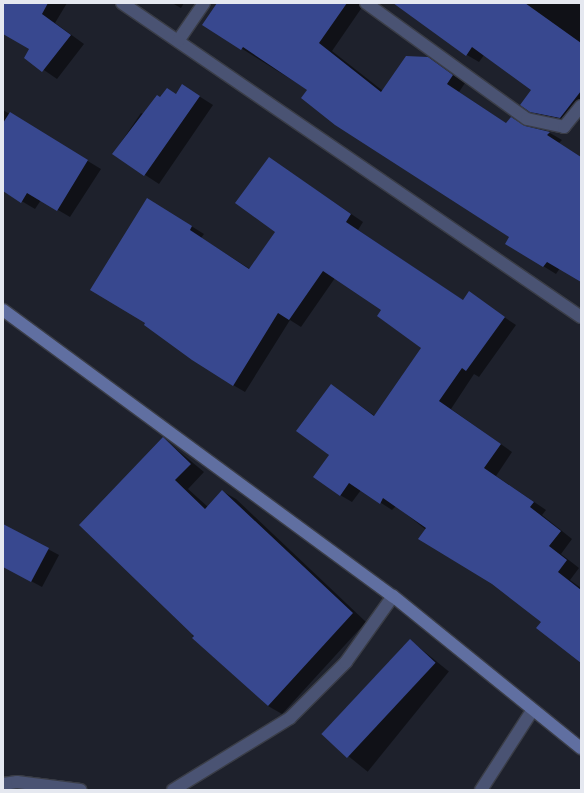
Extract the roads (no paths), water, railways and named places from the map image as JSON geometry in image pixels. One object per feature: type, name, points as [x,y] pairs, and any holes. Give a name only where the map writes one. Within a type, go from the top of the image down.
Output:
[{"type":"street","points":[[122,3],[581,317]]},
{"type":"street","points":[[178,41],[204,3]]},
{"type":"street","points":[[366,3],[527,119],[564,127],[581,106]]},
{"type":"street","points":[[3,310],[393,596],[532,711],[581,748]]},
{"type":"street","points":[[173,790],[290,718],[346,662],[393,596]]},
{"type":"street","points":[[481,790],[532,711]]},
{"type":"street","points":[[3,784],[17,782],[81,790]]}]
